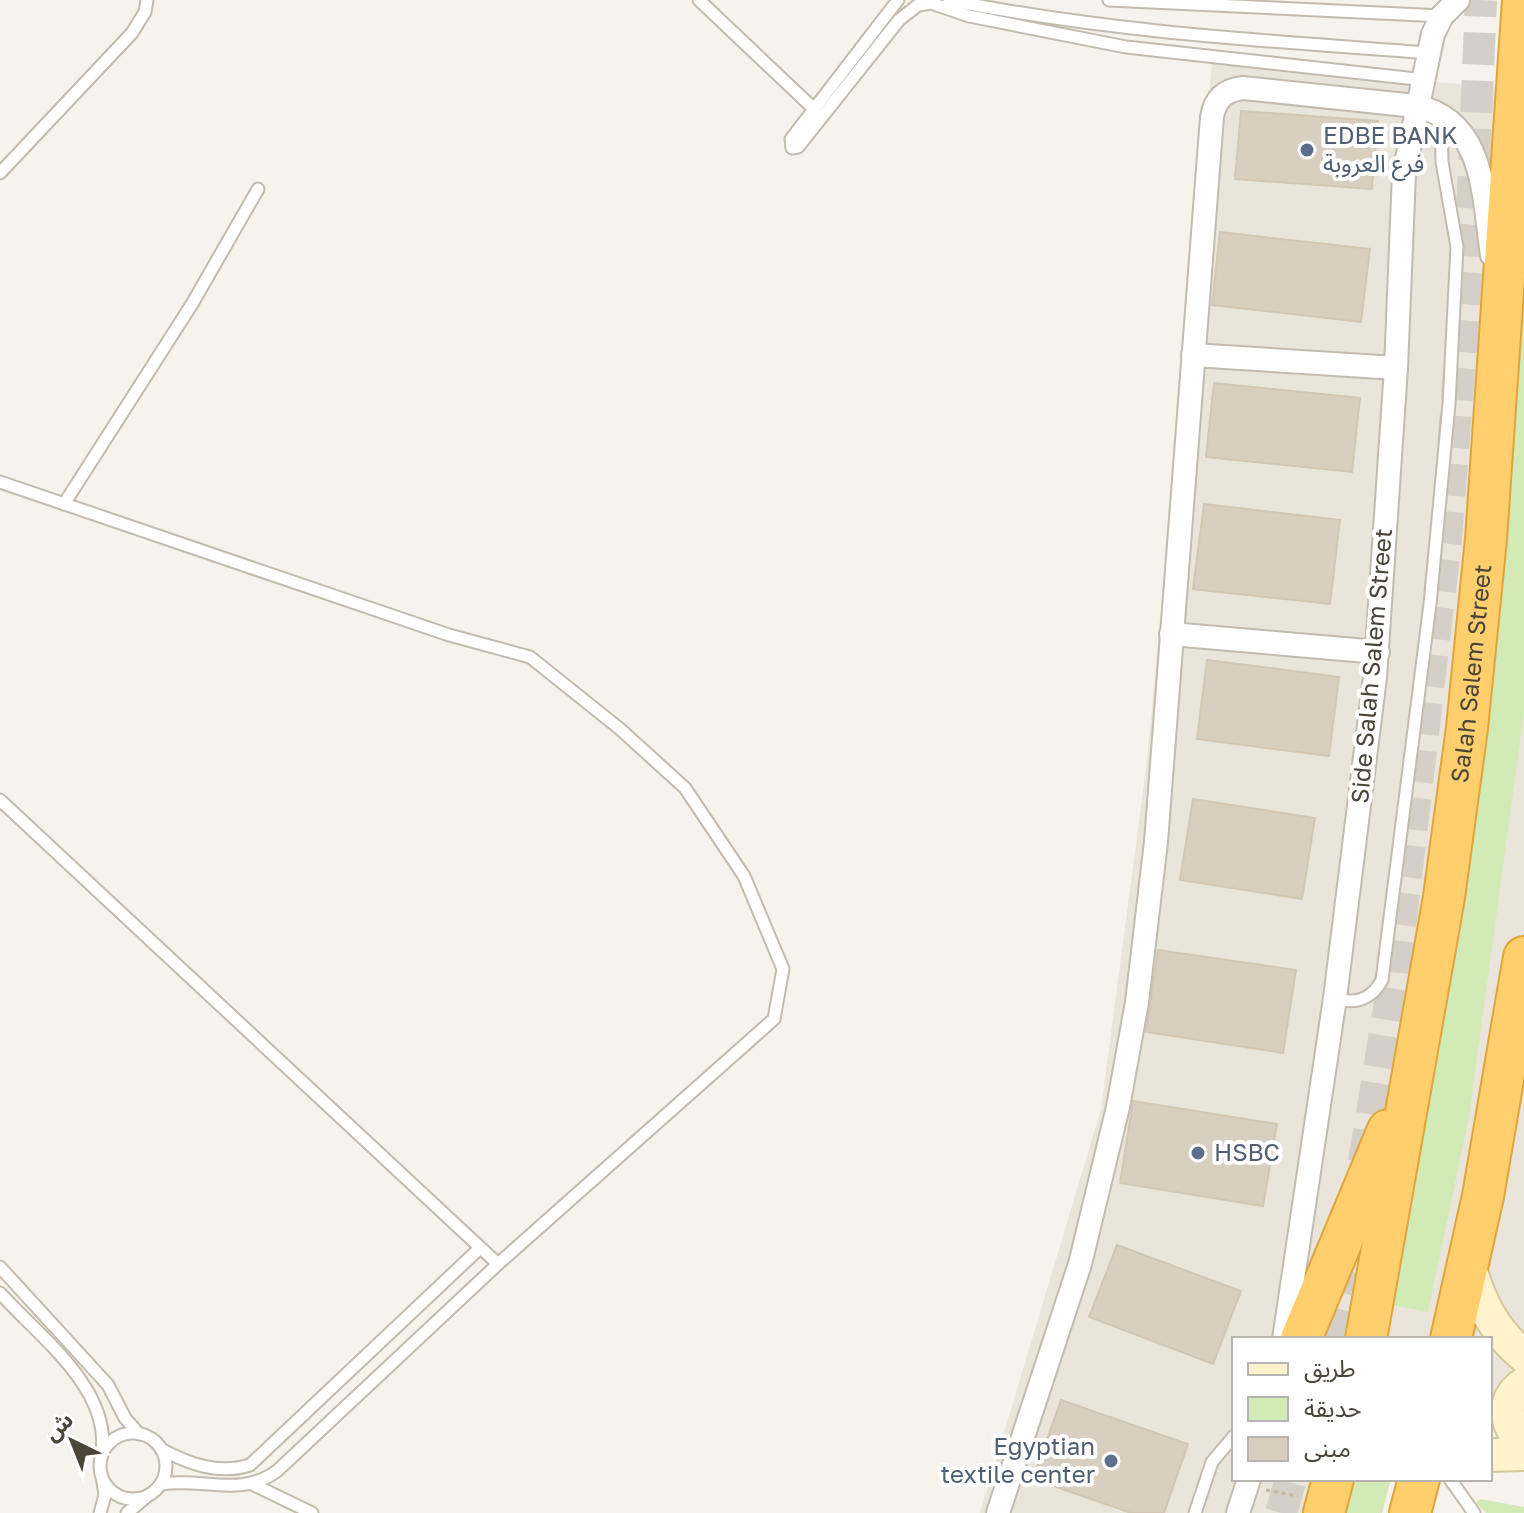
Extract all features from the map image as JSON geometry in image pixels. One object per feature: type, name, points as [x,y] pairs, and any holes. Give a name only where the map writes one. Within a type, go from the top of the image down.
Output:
[{"type":"highway","name":"Salah Salem Street","points":[[1366,1337],[1444,897],[1472,686],[1491,475],[1500,305],[1521,104],[1523,0]]},
{"type":"highway","points":[[1451,1337],[1517,1040],[1522,980]]},
{"type":"highway","points":[[1302,1337],[1415,1064]]},
{"type":"main road","points":[[1469,1264],[1489,1316],[1504,1338],[1524,1356]]},
{"type":"main road","points":[[1524,1384],[1510,1395],[1507,1405],[1512,1429],[1524,1442]]},
{"type":"main road","points":[[1492,1455],[1524,1454]]},
{"type":"street","name":"Side Salah Salem Street","points":[[1284,1337],[1335,998],[1378,652],[1396,368],[1404,173],[1416,106],[1430,53],[1442,16],[1458,0]]},
{"type":"street","points":[[998,1513],[1073,1289],[1118,1107],[1149,908],[1212,117],[1218,100],[1234,89],[1243,88],[1416,106],[1441,113],[1458,126],[1475,153],[1500,305]]},
{"type":"street","points":[[1193,355],[1396,368]]},
{"type":"street","points":[[1171,634],[1378,652]]},
{"type":"street","points":[[1238,1513],[1248,1482]]},
{"type":"lane","points":[[0,173],[132,33],[145,12],[147,0]]},
{"type":"lane","points":[[699,0],[814,109]]},
{"type":"lane","points":[[898,0],[790,141],[792,148],[798,147],[907,10],[931,3],[969,16],[1126,47],[1425,80]]},
{"type":"lane","points":[[949,0],[1023,16],[1125,28],[1430,53]]},
{"type":"lane","points":[[1109,0],[1442,16]]},
{"type":"lane","points":[[1335,998],[1359,1001],[1373,993],[1382,980],[1430,604],[1444,471],[1456,259],[1455,222],[1441,150],[1441,113]]},
{"type":"lane","points":[[64,504],[192,304],[258,189]]},
{"type":"lane","points":[[0,482],[449,635],[530,657],[620,729],[685,788],[744,876],[783,969],[774,1019],[498,1264],[277,1471],[252,1484],[223,1487],[184,1482],[161,1484]]},
{"type":"lane","points":[[0,800],[498,1264]]},
{"type":"lane","points":[[0,1267],[108,1385],[125,1418],[139,1434],[161,1449],[209,1467],[235,1470],[250,1465],[480,1248]]},
{"type":"lane","points":[[0,1293],[93,1395],[103,1430],[105,1495],[100,1513]]},
{"type":"lane","points":[[102,1454],[121,1435],[139,1434]]},
{"type":"lane","points":[[1195,1513],[1212,1462],[1232,1438]]},
{"type":"lane","points":[[127,1513],[161,1484],[166,1466],[161,1449]]},
{"type":"lane","points":[[103,1481],[117,1496],[127,1499],[147,1496]]},
{"type":"lane","points":[[252,1484],[312,1513]]},
{"type":"lane","points":[[1425,1488],[1474,1513]]},
{"type":"path","points":[[1248,1482],[1328,1498]]},
{"type":"shaded area","points":[[1212,64],[1524,89],[1524,1408],[1492,1400],[1492,1337],[1232,1337],[1232,1481],[1371,1481],[1363,1513],[980,1513],[1101,1109],[1147,761]]},
{"type":"green space","points":[[1524,229],[1524,712],[1469,1116],[1428,1312],[1387,1304]]},
{"type":"green space","points":[[1344,1481],[1390,1481],[1382,1513],[1336,1513]]},
{"type":"green space","points":[[1480,1499],[1524,1507],[1524,1513],[1486,1513],[1476,1503]]},
{"type":"building","name":"EDBE BANK فرع العروبة","points":[[1241,111],[1378,121],[1372,189],[1235,179]]},
{"type":"building","points":[[1220,232],[1370,249],[1361,322],[1212,305]]},
{"type":"building","points":[[1214,383],[1360,398],[1352,472],[1206,457]]},
{"type":"building","points":[[1204,504],[1340,520],[1330,604],[1193,589]]},
{"type":"building","points":[[1207,660],[1339,677],[1329,756],[1197,739]]},
{"type":"building","points":[[1193,799],[1315,818],[1302,899],[1180,880]]},
{"type":"building","points":[[1158,950],[1296,970],[1283,1053],[1146,1032]]},
{"type":"building","name":"HSBC","points":[[1133,1101],[1277,1124],[1263,1206],[1120,1183]]},
{"type":"building","points":[[1117,1245],[1241,1291],[1213,1364],[1089,1317]]},
{"type":"building","name":"Egyptian textile center","points":[[1061,1400],[1188,1444],[1164,1513],[1131,1513],[1033,1479]]},
{"type":"tunnel","points":[[1364,1162],[1394,977],[1446,539],[1473,192],[1481,0]]},
{"type":"tunnel","points":[[1327,1337],[1343,1270]]},
{"type":"tunnel","points":[[1281,1513],[1290,1481]]},
{"type":"place","name":"EDBE BANK فرع العروبة","points":[[1307,150]]},
{"type":"place","name":"HSBC","points":[[1198,1153]]},
{"type":"place","name":"Egyptian textile center","points":[[1111,1461]]}]
